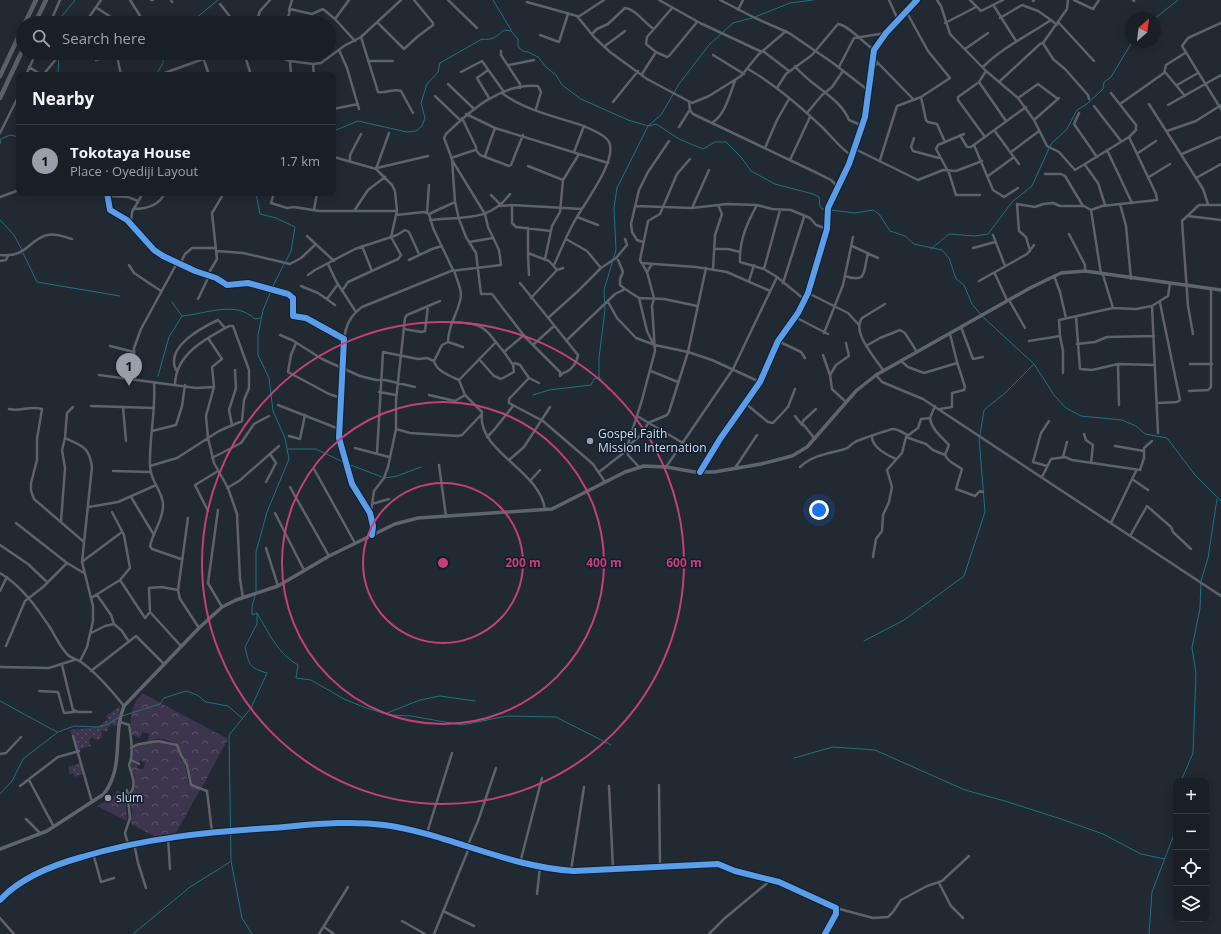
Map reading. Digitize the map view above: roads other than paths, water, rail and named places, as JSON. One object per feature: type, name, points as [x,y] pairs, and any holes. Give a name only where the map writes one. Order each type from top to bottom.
[{"type":"highway","points":[[28,16],[36,0]]},
{"type":"highway","points":[[38,16],[46,0]]},
{"type":"highway","points":[[0,76],[16,42]]},
{"type":"highway","points":[[0,98],[18,60]]},
{"type":"main road","points":[[0,849],[54,827],[104,794],[114,776],[119,752],[120,722],[124,706],[181,646],[222,607],[278,586],[329,556],[405,520],[545,510],[564,504],[605,482],[639,467],[649,465],[700,472],[735,469],[796,454],[815,439],[860,386],[901,360],[1054,275],[1068,272],[1085,272],[1221,290]]},
{"type":"street","points":[[53,16],[60,0]]},
{"type":"street","points":[[91,16],[101,0]]},
{"type":"street","points":[[130,0],[140,16]]},
{"type":"street","points":[[258,16],[260,11],[270,0]]},
{"type":"street","points":[[288,16],[292,0]]},
{"type":"street","points":[[336,17],[349,0]]},
{"type":"street","points":[[336,52],[361,37],[402,0]]},
{"type":"street","points":[[377,22],[404,49],[416,37],[433,25],[433,23],[414,0]]},
{"type":"street","points":[[448,0],[476,28]]},
{"type":"street","points":[[578,17],[604,0]]},
{"type":"street","points":[[720,0],[786,32],[839,67],[868,91]]},
{"type":"street","points":[[738,10],[743,0]]},
{"type":"street","points":[[889,0],[898,20]]},
{"type":"street","points":[[700,472],[720,439],[760,382],[778,341],[805,300],[827,229],[828,210],[839,188],[863,126],[867,110],[868,91],[874,50],[886,33],[917,0]]},
{"type":"street","points":[[937,0],[941,6],[950,34],[986,71],[1000,81],[1018,98],[1034,120],[1047,146],[1059,152],[1073,169],[1078,170],[1086,165],[1120,141],[1129,137],[1137,128],[1111,93]]},
{"type":"street","points":[[970,0],[981,11],[994,6],[1003,0]]},
{"type":"street","points":[[1000,81],[1040,44],[1043,43],[1058,24],[1067,9],[1068,0]]},
{"type":"street","points":[[1074,0],[1093,9],[1099,0]]},
{"type":"street","points":[[661,1],[697,22],[762,51],[790,71]]},
{"type":"street","points":[[527,2],[578,17],[592,34],[605,46],[642,74],[689,102],[696,102],[709,96],[744,74],[762,51],[786,32]]},
{"type":"street","points":[[220,4],[229,16]]},
{"type":"street","points":[[1000,18],[1022,5],[1038,11],[1058,24],[1094,61]]},
{"type":"street","points":[[994,6],[1000,18],[1016,41]]},
{"type":"street","points":[[945,22],[976,7]]},
{"type":"street","points":[[97,8],[109,16]]},
{"type":"street","points":[[592,34],[627,8],[654,30]]},
{"type":"street","points":[[672,8],[647,37],[646,44],[656,52],[667,57],[669,56],[697,22]]},
{"type":"street","points":[[289,10],[312,14],[323,9],[332,16]]},
{"type":"street","points":[[880,160],[896,108],[913,99],[922,97],[950,78],[928,51],[906,11]]},
{"type":"street","points":[[540,35],[559,42],[568,14]]},
{"type":"street","points":[[336,19],[355,41]]},
{"type":"street","points":[[983,67],[998,52],[1051,20]]},
{"type":"street","points":[[1167,131],[1196,121],[1220,107],[1185,53],[1182,44],[1185,40],[1196,33],[1221,23]]},
{"type":"street","points":[[777,88],[782,78],[815,51],[838,24],[874,50]]},
{"type":"street","points":[[605,46],[625,31]]},
{"type":"street","points":[[839,67],[851,41],[854,38],[886,33]]},
{"type":"street","points":[[965,49],[988,33]]},
{"type":"street","points":[[361,37],[378,92],[401,91],[413,113]]},
{"type":"street","points":[[1043,43],[1053,59],[1065,69],[1089,99]]},
{"type":"street","points":[[339,50],[348,72],[359,109]]},
{"type":"street","points":[[501,51],[501,55],[509,65],[520,84],[520,88]]},
{"type":"street","points":[[642,74],[656,52]]},
{"type":"street","points":[[1120,104],[1165,72],[1166,65],[1185,53]]},
{"type":"street","points":[[714,55],[744,74]]},
{"type":"street","points":[[872,58],[878,62],[913,99]]},
{"type":"street","points":[[27,72],[32,60]]},
{"type":"street","points":[[45,72],[55,60]]},
{"type":"street","points":[[118,60],[120,72]]},
{"type":"street","points":[[168,72],[203,60]]},
{"type":"street","points":[[206,60],[208,72]]},
{"type":"street","points":[[246,60],[250,72]]},
{"type":"street","points":[[287,60],[313,64],[327,60]]},
{"type":"street","points":[[509,65],[534,60]]},
{"type":"street","points":[[290,61],[291,72]]},
{"type":"street","points":[[368,61],[394,61]]},
{"type":"street","points":[[461,72],[480,61],[483,62],[503,92],[519,105],[584,126],[609,141],[610,154],[608,163],[577,217],[554,265]]},
{"type":"street","points":[[871,69],[878,62]]},
{"type":"street","points":[[313,64],[314,72]]},
{"type":"street","points":[[795,66],[805,77],[826,92],[846,114],[849,120],[863,126]]},
{"type":"street","points":[[29,67],[37,72]]},
{"type":"street","points":[[748,69],[777,88],[807,113],[842,149],[852,156]]},
{"type":"street","points":[[488,70],[477,78],[490,98]]},
{"type":"street","points":[[613,102],[638,71]]},
{"type":"street","points":[[807,113],[832,87],[843,71]]},
{"type":"street","points":[[985,137],[958,100],[960,95],[978,82],[986,71]]},
{"type":"street","points":[[1165,72],[1185,96]]},
{"type":"street","points":[[1177,86],[1198,72]]},
{"type":"street","points":[[1168,105],[1221,75]]},
{"type":"street","points":[[713,122],[717,120],[727,103],[735,80]]},
{"type":"street","points":[[978,82],[1006,121]]},
{"type":"street","points":[[448,84],[473,108]]},
{"type":"street","points":[[1018,98],[1038,84],[1059,99],[1034,120]]},
{"type":"street","points":[[520,283],[578,354],[578,358],[572,367],[562,373],[524,335],[492,294],[481,294],[476,253],[469,242],[459,219],[455,202],[452,159],[444,136],[473,108],[503,92],[539,86],[541,92],[536,110]]},
{"type":"street","points":[[435,96],[461,119],[476,147],[476,150],[480,155],[510,166],[523,135]]},
{"type":"street","points":[[922,97],[926,120],[936,124],[945,142]]},
{"type":"street","points":[[765,148],[776,120],[789,98]]},
{"type":"street","points":[[0,132],[16,101]]},
{"type":"street","points":[[689,102],[690,110],[693,114],[713,122],[723,129],[830,180],[839,188]]},
{"type":"street","points":[[336,108],[358,104]]},
{"type":"street","points":[[1149,104],[1203,189],[1208,204]]},
{"type":"street","points":[[1094,106],[1120,141]]},
{"type":"street","points":[[960,135],[967,147],[974,145],[1026,107]]},
{"type":"street","points":[[679,127],[690,110]]},
{"type":"street","points":[[1079,113],[1074,124],[1097,156]]},
{"type":"street","points":[[466,114],[495,128],[523,135],[608,163]]},
{"type":"street","points":[[790,160],[810,116]]},
{"type":"street","points":[[574,152],[584,126]]},
{"type":"street","points":[[485,156],[495,128]]},
{"type":"street","points":[[994,130],[1019,164]]},
{"type":"street","points":[[1011,152],[1039,132]]},
{"type":"street","points":[[376,168],[389,133]]},
{"type":"street","points":[[350,161],[350,155],[361,134]]},
{"type":"street","points":[[964,134],[936,147],[951,178],[956,195],[980,195]]},
{"type":"street","points":[[1045,174],[1060,174],[1065,176],[1084,206],[1091,210],[1104,206],[1157,200],[1156,194],[1138,153],[1129,137]]},
{"type":"street","points":[[1182,154],[1221,137]]},
{"type":"street","points":[[914,138],[911,147],[913,151],[940,158]]},
{"type":"street","points":[[644,242],[637,240],[632,232],[632,224],[641,185],[669,141]]},
{"type":"street","points":[[1138,153],[1156,141]]},
{"type":"street","points":[[974,145],[993,190],[1000,196],[1004,197],[1018,188]]},
{"type":"street","points":[[855,149],[918,180],[946,170],[956,171],[982,161]]},
{"type":"street","points":[[452,159],[476,150]]},
{"type":"street","points":[[1107,150],[1132,203]]},
{"type":"street","points":[[545,259],[551,231],[560,212],[563,180],[579,154]]},
{"type":"street","points":[[336,158],[376,168],[428,156]]},
{"type":"street","points":[[988,176],[1014,157]]},
{"type":"street","points":[[372,536],[373,526],[370,513],[352,484],[341,447],[339,429],[346,325],[356,312],[376,301],[454,270],[501,265],[499,250],[486,223],[485,214],[456,163],[452,159]]},
{"type":"street","points":[[599,472],[626,451],[651,371],[655,351],[652,306],[654,298],[647,272],[641,262],[648,221],[658,216],[663,208],[677,174],[690,159]]},
{"type":"street","points":[[1148,176],[1170,164]]},
{"type":"street","points":[[1196,178],[1221,164]]},
{"type":"street","points":[[1086,165],[1102,192],[1104,206]]},
{"type":"street","points":[[528,166],[563,180]]},
{"type":"street","points":[[342,291],[348,282],[400,258],[391,237],[397,211],[395,191],[385,177],[376,168]]},
{"type":"street","points":[[692,208],[709,170]]},
{"type":"street","points":[[354,211],[368,190],[385,177]]},
{"type":"street","points":[[429,185],[428,213],[430,220],[454,270],[461,294],[458,308],[451,322],[448,342],[442,346],[434,360],[434,364],[444,373],[459,380],[465,395],[482,412],[481,425],[487,437],[530,481],[543,500],[545,510]]},
{"type":"street","points":[[0,197],[16,191]]},
{"type":"street","points":[[430,220],[459,219],[485,214],[500,206],[510,194]]},
{"type":"street","points":[[491,195],[500,206]]},
{"type":"street","points":[[107,196],[110,209],[131,223],[154,250],[162,256],[227,285],[248,283],[288,294],[291,296],[294,303],[293,316],[306,318],[344,339]]},
{"type":"street","points":[[121,196],[138,201]]},
{"type":"street","points":[[131,223],[133,209],[141,196]]},
{"type":"street","points":[[133,209],[146,208],[154,205],[163,196]]},
{"type":"street","points":[[198,299],[217,259],[212,213],[222,196]]},
{"type":"street","points":[[273,196],[271,203],[273,205],[288,208],[294,207],[314,210],[397,211]]},
{"type":"street","points":[[314,210],[316,196]]},
{"type":"street","points":[[396,215],[428,213],[455,202]]},
{"type":"street","points":[[1030,251],[1026,238],[1019,231],[1017,204],[1028,208],[1053,203],[1060,206],[1084,206]]},
{"type":"street","points":[[1120,204],[1126,226],[1131,279]]},
{"type":"street","points":[[1193,334],[1187,286],[1182,221],[1196,207],[1208,204],[1221,204]]},
{"type":"street","points":[[500,206],[512,205],[582,209]]},
{"type":"street","points":[[512,205],[513,225],[551,231]]},
{"type":"street","points":[[636,206],[692,208],[718,205],[757,205],[780,210],[792,210],[804,217],[810,218],[816,225],[827,229]]},
{"type":"street","points":[[712,270],[715,235],[722,214],[718,205]]},
{"type":"street","points":[[757,205],[747,222],[740,252],[740,262],[764,269],[777,277],[805,300]]},
{"type":"street","points":[[764,269],[780,210]]},
{"type":"street","points":[[1091,210],[1102,274],[1113,308]]},
{"type":"street","points":[[1188,216],[1221,220]]},
{"type":"street","points":[[577,217],[598,225]]},
{"type":"street","points":[[783,283],[804,217]]},
{"type":"street","points":[[528,228],[530,275]]},
{"type":"street","points":[[308,275],[362,246],[407,231],[419,254]]},
{"type":"street","points":[[0,255],[8,256],[25,251],[48,235],[55,234],[72,238]]},
{"type":"street","points":[[1068,234],[1085,265],[1085,272]]},
{"type":"street","points":[[993,235],[1005,266]]},
{"type":"street","points":[[307,236],[334,261]]},
{"type":"street","points":[[824,333],[829,323],[833,306],[842,288],[853,237]]},
{"type":"street","points":[[469,242],[493,238]]},
{"type":"street","points":[[566,239],[587,252],[601,268]]},
{"type":"street","points":[[548,318],[576,294],[601,268],[616,258],[626,246],[625,239]]},
{"type":"street","points":[[973,248],[995,242]]},
{"type":"street","points":[[216,251],[243,253],[290,264],[301,258],[316,244]]},
{"type":"street","points":[[979,281],[995,274],[1005,266],[1019,260],[1030,251],[1034,245]]},
{"type":"street","points":[[362,246],[372,271]]},
{"type":"street","points":[[409,260],[419,254],[442,246]]},
{"type":"street","points":[[852,246],[878,258]]},
{"type":"street","points":[[135,379],[134,352],[141,329],[178,263],[192,248],[215,248]]},
{"type":"street","points":[[714,249],[728,249],[740,252]]},
{"type":"street","points":[[528,253],[545,259],[554,265],[557,270]]},
{"type":"street","points":[[845,276],[857,280],[860,279],[863,274],[868,254]]},
{"type":"street","points":[[0,261],[6,260],[8,256]]},
{"type":"street","points":[[618,260],[623,272],[620,279],[620,285],[639,298],[654,298],[697,306]]},
{"type":"street","points":[[641,262],[706,268],[731,273],[770,291]]},
{"type":"street","points":[[328,264],[342,291],[356,312]]},
{"type":"street","points":[[647,272],[652,264]]},
{"type":"street","points":[[129,265],[134,273],[161,291]]},
{"type":"street","points":[[748,281],[754,265]]},
{"type":"street","points":[[531,298],[557,270],[564,268]]},
{"type":"street","points":[[627,447],[642,434],[648,423],[667,415],[688,352],[706,268]]},
{"type":"street","points":[[995,274],[1008,300],[1025,328]]},
{"type":"street","points":[[1054,275],[1060,292],[1066,318]]},
{"type":"street","points":[[666,467],[733,370],[777,277]]},
{"type":"street","points":[[327,299],[338,284]]},
{"type":"street","points":[[1063,373],[1063,351],[1059,320],[1113,308],[1136,309],[1152,306],[1160,303],[1168,296],[1170,284]]},
{"type":"street","points":[[301,286],[327,299],[335,305]]},
{"type":"street","points":[[566,341],[615,294],[625,289]]},
{"type":"street","points":[[1189,392],[1210,389],[1212,364],[1211,289]]},
{"type":"street","points":[[808,293],[848,313],[859,325],[866,346],[884,370]]},
{"type":"street","points":[[639,298],[646,331],[655,345]]},
{"type":"street","points":[[370,513],[374,491],[384,478],[396,429],[396,395],[405,316],[440,301]]},
{"type":"street","points":[[608,302],[617,318],[636,338],[655,345],[688,352],[712,360],[760,382]]},
{"type":"street","points":[[1158,403],[1177,402],[1180,400],[1160,303]]},
{"type":"street","points":[[859,325],[862,318],[885,304]]},
{"type":"street","points":[[404,329],[421,332],[425,331],[428,306]]},
{"type":"street","points":[[1152,306],[1158,403],[1158,433]]},
{"type":"street","points":[[795,317],[828,334]]},
{"type":"street","points":[[1076,317],[1080,369],[1092,370],[1118,364],[1155,365]]},
{"type":"street","points":[[175,384],[176,370],[173,364],[174,359],[177,350],[185,340],[218,320],[225,328]]},
{"type":"street","points":[[451,322],[467,322],[481,325],[504,352],[513,365],[514,372],[501,379],[494,376],[479,359]]},
{"type":"street","points":[[150,466],[177,458],[208,438],[242,421],[243,418],[244,400],[249,388],[249,370],[232,325],[197,344],[176,370]]},
{"type":"street","points":[[534,344],[554,326]]},
{"type":"street","points":[[961,327],[973,358],[983,357]]},
{"type":"street","points":[[866,346],[880,338],[900,330],[905,333],[917,352]]},
{"type":"street","points":[[940,409],[952,407],[952,393],[965,388],[950,334]]},
{"type":"street","points":[[280,335],[296,342],[310,352],[360,376],[415,387]]},
{"type":"street","points":[[504,352],[524,335]]},
{"type":"street","points":[[1029,342],[1060,336]]},
{"type":"street","points":[[1077,344],[1095,342],[1107,337],[1154,336]]},
{"type":"street","points":[[208,338],[222,359],[212,367],[214,387],[206,416],[208,438],[212,458],[227,488],[237,514],[240,579],[243,598]]},
{"type":"street","points":[[778,341],[801,352],[805,358]]},
{"type":"street","points":[[296,342],[291,355],[288,372],[329,394],[341,398]]},
{"type":"street","points":[[448,342],[463,347]]},
{"type":"street","points":[[459,380],[496,342]]},
{"type":"street","points":[[830,375],[836,366],[849,356],[846,343]]},
{"type":"street","points":[[110,346],[134,352]]},
{"type":"street","points":[[377,453],[379,392],[383,352],[401,354],[418,359],[427,358],[434,360]]},
{"type":"street","points":[[823,355],[830,375],[832,389],[846,402]]},
{"type":"street","points":[[901,360],[908,367],[924,373],[957,363]]},
{"type":"street","points":[[513,365],[515,362],[520,365],[529,378],[539,383]]},
{"type":"street","points":[[1118,364],[1119,405]]},
{"type":"street","points":[[1190,364],[1212,364]]},
{"type":"street","points":[[232,425],[229,410],[236,388],[235,370]]},
{"type":"street","points":[[651,371],[678,382]]},
{"type":"street","points":[[99,375],[135,379],[154,383],[185,385],[202,388],[214,387]]},
{"type":"street","points":[[876,375],[882,382],[918,395],[940,409],[1221,596]]},
{"type":"street","points":[[529,378],[508,400],[513,406],[541,420],[588,459],[605,482]]},
{"type":"street","points":[[154,383],[150,472],[154,486],[163,498],[163,506],[150,546],[152,549],[181,559]]},
{"type":"street","points":[[152,431],[176,426],[182,406],[185,385]]},
{"type":"street","points":[[746,404],[768,422],[773,423],[788,407],[795,389]]},
{"type":"street","points":[[379,392],[396,395]]},
{"type":"street","points":[[429,395],[455,401],[465,395]]},
{"type":"street","points":[[278,405],[339,429]]},
{"type":"street","points":[[90,406],[154,408]]},
{"type":"street","points":[[487,437],[513,406]]},
{"type":"street","points":[[935,406],[930,422],[939,435],[949,445],[945,455]]},
{"type":"street","points":[[9,409],[20,411],[32,407],[42,409],[37,439],[37,460],[30,483],[31,491],[34,499],[84,542]]},
{"type":"street","points":[[61,522],[65,468],[62,450],[65,438],[67,413],[74,407]]},
{"type":"street","points":[[124,407],[126,441]]},
{"type":"street","points":[[509,460],[524,447],[550,407]]},
{"type":"street","points":[[803,425],[804,420],[816,409]]},
{"type":"street","points":[[289,436],[300,439],[305,415]]},
{"type":"street","points":[[396,429],[410,433],[458,436],[462,435],[481,415]]},
{"type":"street","points":[[212,458],[241,443],[254,424],[269,416]]},
{"type":"street","points":[[637,416],[683,443]]},
{"type":"street","points":[[795,416],[815,439]]},
{"type":"street","points":[[873,556],[876,538],[882,531],[883,515],[888,506],[892,487],[888,470],[896,459],[902,454],[907,436],[918,428],[921,419],[930,418]]},
{"type":"street","points":[[1047,466],[1033,462],[1041,433],[1049,421]]},
{"type":"street","points":[[800,467],[820,455],[833,454],[838,450],[846,449],[855,442],[891,429],[926,444],[933,450],[945,455],[951,464],[962,469],[956,489],[975,496],[980,491],[982,492]]},
{"type":"street","points":[[1084,434],[1086,440],[1093,445],[1091,463]]},
{"type":"street","points":[[735,469],[757,435]]},
{"type":"street","points":[[872,437],[872,441],[877,447],[889,457],[896,459]]},
{"type":"street","points":[[65,438],[87,450],[90,455],[92,467],[82,562],[91,598],[93,614],[91,633],[80,662]]},
{"type":"street","points":[[1042,477],[1051,459],[1063,457],[1136,470],[1142,467],[1144,451],[1146,446],[1152,441]]},
{"type":"street","points":[[1063,457],[1067,442]]},
{"type":"street","points":[[227,488],[239,481],[279,446]]},
{"type":"street","points":[[1115,446],[1144,451]]},
{"type":"street","points":[[355,448],[389,457]]},
{"type":"street","points":[[626,451],[631,460],[639,467]]},
{"type":"street","points":[[266,482],[276,463],[270,454]]},
{"type":"street","points":[[438,464],[446,517]]},
{"type":"street","points":[[314,469],[355,544]]},
{"type":"street","points":[[530,481],[540,470]]},
{"type":"street","points":[[1110,523],[1136,470]]},
{"type":"street","points":[[113,471],[150,472]]},
{"type":"street","points":[[208,511],[195,485],[218,471]]},
{"type":"street","points":[[1132,479],[1148,490]]},
{"type":"street","points":[[89,506],[118,502],[154,486]]},
{"type":"street","points":[[290,487],[329,556]]},
{"type":"street","points":[[131,497],[154,535]]},
{"type":"street","points":[[372,504],[389,499]]},
{"type":"street","points":[[1130,536],[1147,506],[1191,549]]},
{"type":"street","points":[[218,510],[208,583],[222,607]]},
{"type":"street","points":[[91,598],[120,580],[130,568],[128,548],[112,512]]},
{"type":"street","points":[[275,513],[304,570]]},
{"type":"street","points":[[188,518],[181,559],[178,590],[180,599],[199,628]]},
{"type":"street","points":[[16,523],[67,563],[85,573]]},
{"type":"street","points":[[82,562],[122,532]]},
{"type":"street","points":[[0,545],[28,564],[47,582]]},
{"type":"street","points":[[266,548],[278,586]]},
{"type":"street","points":[[6,646],[22,605],[67,563]]},
{"type":"street","points":[[0,573],[20,588],[64,650],[74,660],[80,662],[91,671],[114,693],[124,706]]},
{"type":"street","points":[[0,591],[7,577]]},
{"type":"street","points":[[120,580],[145,618],[150,612]]},
{"type":"street","points":[[178,590],[161,587],[149,588],[150,612],[181,646]]},
{"type":"street","points":[[97,594],[111,615],[114,624],[122,631],[129,642]]},
{"type":"street","points":[[91,633],[105,626],[114,624]]},
{"type":"street","points":[[91,671],[137,637],[164,664]]},
{"type":"street","points":[[0,667],[39,668],[62,664],[74,660]]},
{"type":"street","points":[[62,664],[75,712]]},
{"type":"street","points":[[39,691],[58,692],[64,713],[91,712]]},
{"type":"street","points":[[120,722],[129,725],[132,735],[131,760],[129,765],[135,781],[131,794],[128,796]]},
{"type":"street","points":[[74,736],[92,803]]},
{"type":"street","points":[[0,754],[6,753],[21,737]]},
{"type":"street","points":[[131,748],[137,743],[152,740],[163,740],[177,744],[181,755],[187,764],[191,785],[207,791],[212,832]]},
{"type":"street","points":[[20,786],[58,757],[79,751]]},
{"type":"street","points":[[427,833],[452,753]]},
{"type":"street","points":[[131,760],[139,764]]},
{"type":"street","points":[[434,934],[478,821],[496,768]]},
{"type":"street","points":[[520,863],[542,778]]},
{"type":"street","points":[[29,780],[54,827]]},
{"type":"street","points":[[659,785],[660,867]]},
{"type":"street","points":[[609,786],[613,869]]},
{"type":"street","points":[[571,870],[584,787]]},
{"type":"street","points":[[127,790],[130,818],[125,832],[128,844]]},
{"type":"street","points":[[26,819],[40,833]]},
{"type":"street","points":[[0,900],[10,890],[36,874],[93,853],[128,844],[168,837],[212,832],[326,824],[361,823],[427,833],[520,863],[540,867],[571,870],[660,867],[714,863],[735,871],[772,879],[836,908],[867,917],[884,918],[891,915],[901,900],[927,886],[939,883],[952,873],[969,856]]},
{"type":"street","points":[[168,837],[170,870]]},
{"type":"street","points":[[134,843],[138,863],[146,888]]},
{"type":"street","points":[[93,853],[101,882],[114,878]]},
{"type":"street","points":[[537,894],[540,867]]},
{"type":"street","points":[[710,934],[725,918],[772,879]]},
{"type":"street","points":[[939,883],[951,906],[963,918]]},
{"type":"street","points":[[319,934],[348,887]]},
{"type":"street","points":[[825,934],[835,916],[836,908]]},
{"type":"street","points":[[443,911],[474,926]]},
{"type":"street","points":[[0,918],[14,934]]},
{"type":"street","points":[[402,921],[425,934]]},
{"type":"street","points":[[324,927],[334,934]]},
{"type":"waterway","points":[[62,16],[75,0]]},
{"type":"waterway","points":[[199,16],[218,0]]},
{"type":"waterway","points":[[493,0],[511,30]]},
{"type":"waterway","points":[[755,17],[790,3],[813,0]]},
{"type":"waterway","points":[[1161,13],[1178,0]]},
{"type":"waterway","points":[[723,32],[733,23],[752,18]]},
{"type":"waterway","points":[[336,130],[358,121],[407,132],[416,131],[422,126],[425,118],[421,103],[427,84],[438,72],[440,63],[482,39],[492,39],[504,30],[511,31],[518,39],[518,47],[523,51],[538,57],[546,67],[556,75],[562,85],[581,99],[628,120],[648,126],[656,124],[679,139],[703,149],[715,142],[726,142],[741,157],[751,171],[775,184],[819,197],[820,206],[822,209],[855,213],[873,210],[879,214],[890,231],[905,236],[914,244],[942,250],[949,258],[956,279],[964,285],[972,304],[981,315]]},
{"type":"waterway","points":[[609,390],[599,377],[599,358],[605,310],[604,290],[616,250],[614,208],[617,188],[648,126],[661,115],[679,84],[709,45],[721,34]]},
{"type":"waterway","points":[[931,249],[949,234],[975,236],[988,234],[1012,202],[1032,186],[1051,144],[1067,129],[1077,110],[1087,104],[1103,89],[1104,82],[1111,77],[1128,48]]},
{"type":"waterway","points":[[58,72],[59,60]]},
{"type":"waterway","points":[[158,72],[163,63],[163,60]]},
{"type":"waterway","points":[[0,144],[1,139],[10,135],[16,136]]},
{"type":"waterway","points":[[257,196],[260,214],[276,218],[295,227],[291,251],[286,261]]},
{"type":"waterway","points":[[0,220],[14,235],[22,250]]},
{"type":"waterway","points":[[23,253],[37,282],[120,296]]},
{"type":"waterway","points":[[272,288],[284,264]]},
{"type":"waterway","points":[[256,592],[256,552],[267,512],[289,459],[285,438],[273,411],[269,378],[258,355],[258,335],[263,310],[271,291]]},
{"type":"waterway","points":[[172,302],[182,316],[229,309],[247,313],[255,319],[260,318]]},
{"type":"waterway","points":[[158,376],[169,337],[182,316]]},
{"type":"waterway","points":[[983,317],[1034,364],[1054,395],[1066,408],[1081,416],[1122,420],[1136,426],[1145,434],[1167,438],[1195,475],[1221,501]]},
{"type":"waterway","points":[[980,435],[984,410],[1005,393],[1033,365]]},
{"type":"waterway","points":[[533,395],[549,390],[591,385],[594,379],[599,377]]},
{"type":"waterway","points":[[864,641],[904,620],[964,576],[985,512],[979,438]]},
{"type":"waterway","points":[[288,449],[316,449],[345,463]]},
{"type":"waterway","points":[[348,464],[382,477]]},
{"type":"waterway","points":[[385,478],[397,476],[421,467]]},
{"type":"waterway","points":[[1182,778],[1193,753],[1196,673],[1192,648],[1200,608],[1201,581],[1208,558],[1217,499]]},
{"type":"waterway","points":[[252,934],[242,918],[231,861],[229,735],[251,708],[267,673],[253,667],[249,661],[245,647],[257,624],[257,613],[252,615],[255,595]]},
{"type":"waterway","points":[[257,613],[280,649],[291,661],[298,665],[296,678],[311,680],[344,699],[366,708],[390,715],[411,716],[462,725],[507,716],[556,717],[611,745]]},
{"type":"waterway","points":[[122,716],[160,704],[164,698],[186,691],[197,695],[206,702],[228,706],[243,719]]},
{"type":"waterway","points":[[387,713],[420,700],[440,696],[475,701]]},
{"type":"waterway","points":[[0,701],[57,732]]},
{"type":"waterway","points":[[0,794],[12,781],[23,759],[58,732],[74,726],[98,727],[108,724],[119,717]]},
{"type":"waterway","points":[[794,758],[833,747],[875,750],[965,790],[1061,819],[1103,834],[1141,854],[1165,859]]},
{"type":"waterway","points":[[1149,934],[1152,892],[1173,837]]},
{"type":"waterway","points":[[133,934],[190,887],[230,862]]},
{"type":"place","name":"Tokotaya House","points":[[129,386]]},
{"type":"place","name":"Gospel Faith Mission Internation","points":[[590,441]]},
{"type":"place","name":"slum","points":[[108,798]]}]
